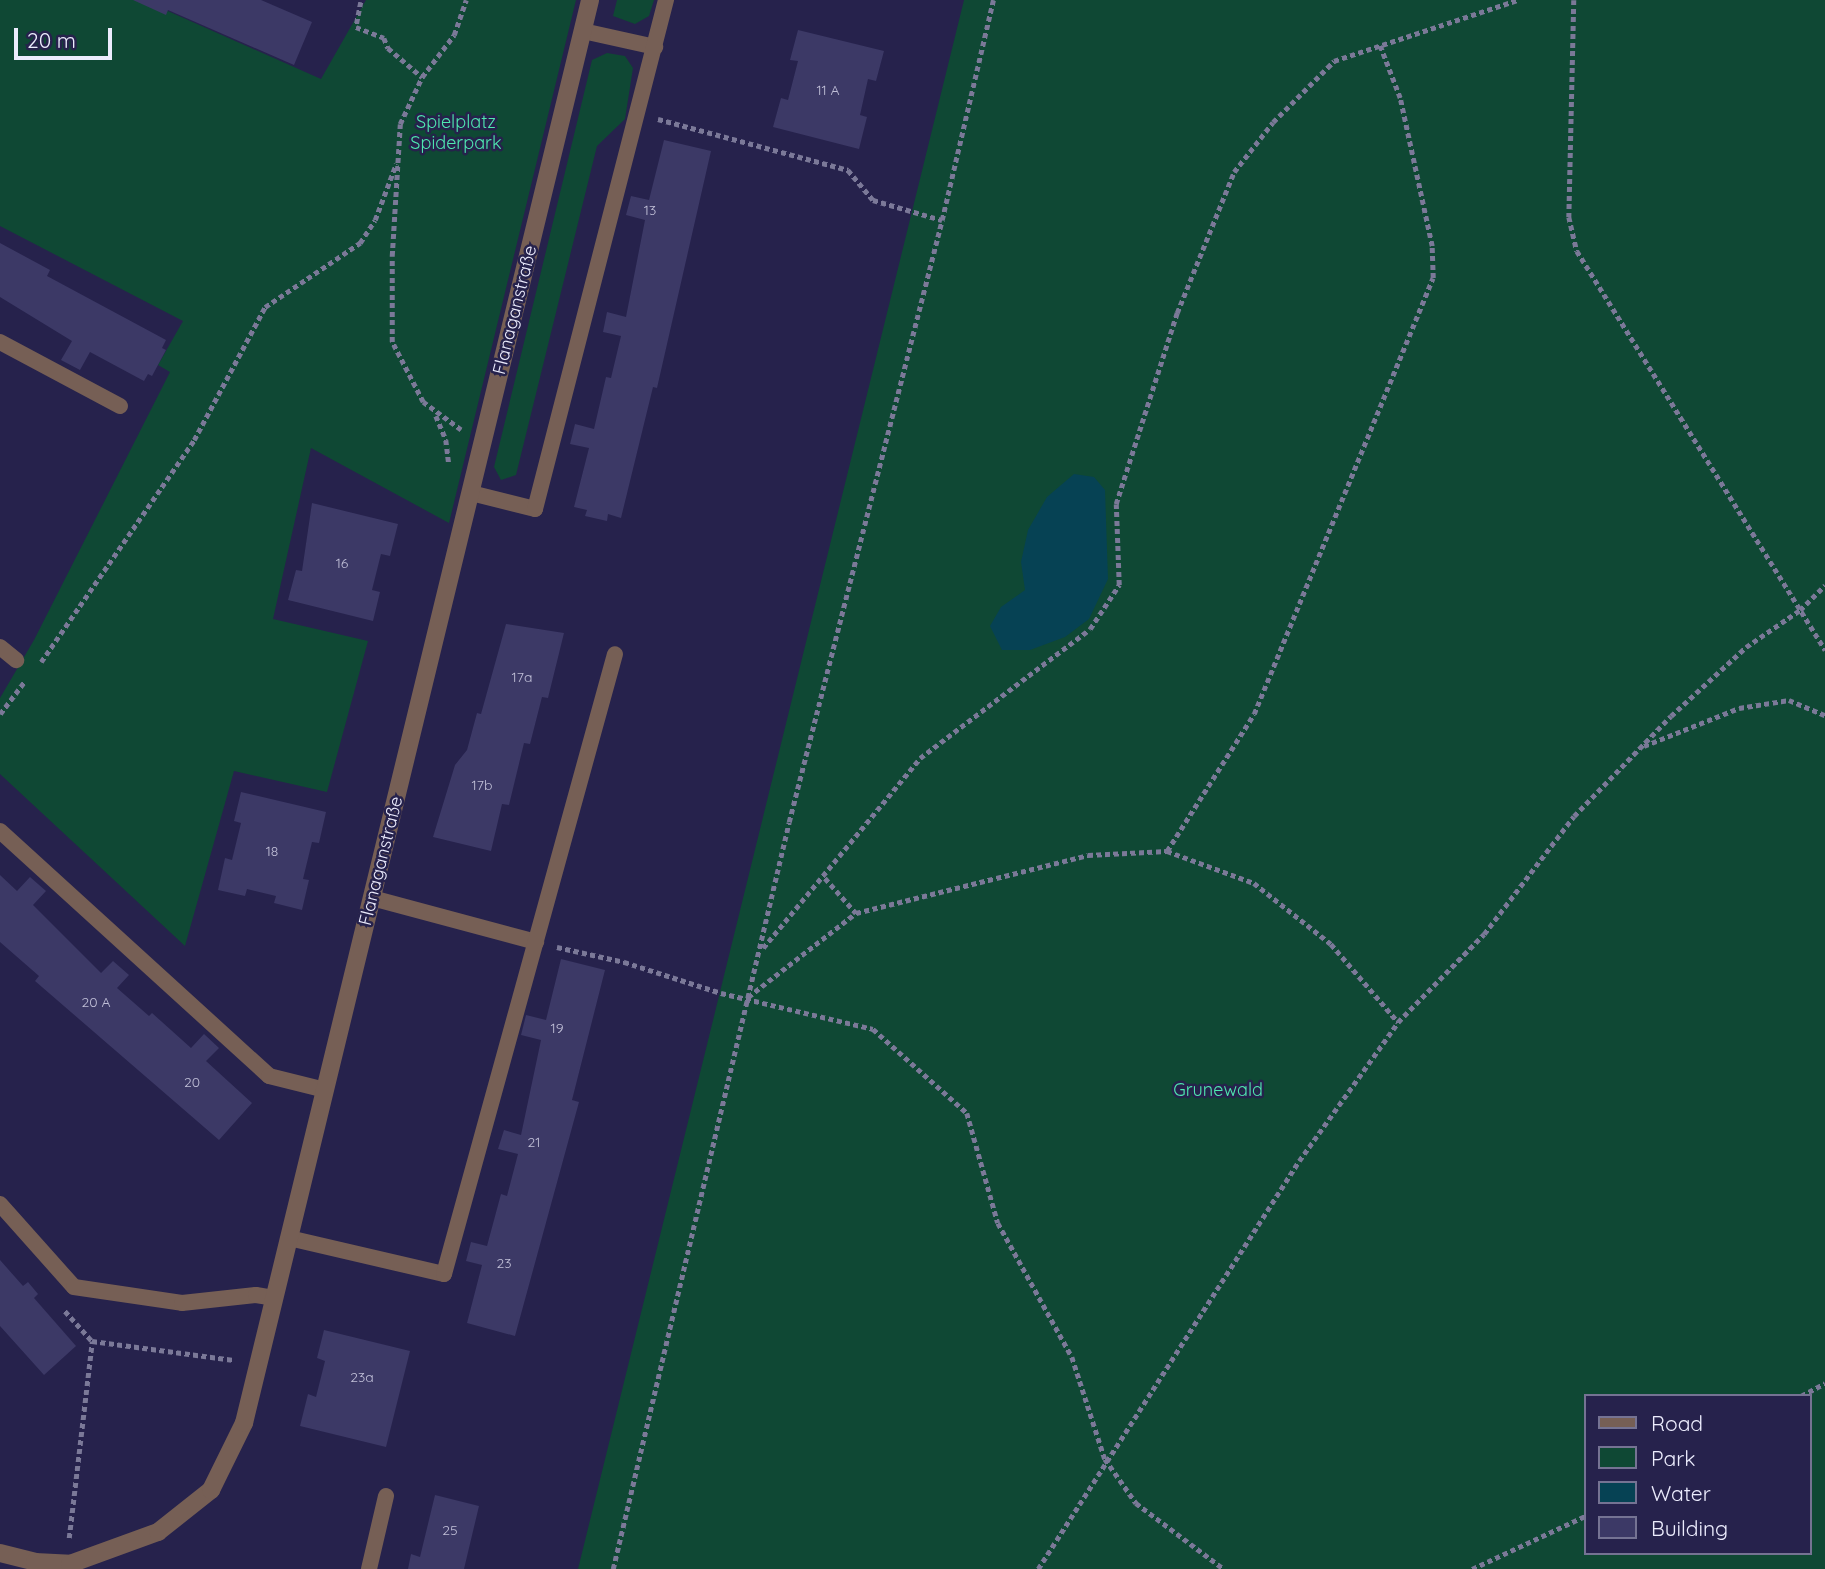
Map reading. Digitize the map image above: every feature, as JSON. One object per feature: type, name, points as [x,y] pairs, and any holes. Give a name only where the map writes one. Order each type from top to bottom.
[{"type":"street","name":"Flanaganstraße","points":[[0,1553],[35,1562],[71,1566],[158,1532],[211,1490],[244,1423],[590,0]]},
{"type":"lane","points":[[471,493],[535,509],[639,114],[666,0]]},
{"type":"lane","points":[[583,32],[655,47]]},
{"type":"lane","points":[[0,342],[120,407]]},
{"type":"lane","points":[[0,647],[16,660]]},
{"type":"lane","points":[[289,1238],[444,1274],[615,654]]},
{"type":"lane","points":[[0,831],[269,1076],[325,1090]]},
{"type":"lane","points":[[372,898],[536,942]]},
{"type":"lane","points":[[0,1204],[74,1287],[182,1303],[256,1295],[274,1298]]},
{"type":"lane","points":[[369,1569],[386,1496]]},
{"type":"path","points":[[447,475],[446,440],[436,415],[405,373],[392,342],[396,164],[400,124],[422,77],[454,36],[466,0]]},
{"type":"path","points":[[613,1569],[748,997],[762,949],[789,822],[942,220],[993,0]]},
{"type":"path","points":[[762,949],[825,878],[920,758],[1090,629],[1119,585],[1116,504],[1177,313],[1234,172],[1273,122],[1334,61],[1517,0]]},
{"type":"path","points":[[1574,0],[1569,217],[1577,251],[1825,650]]},
{"type":"path","points":[[361,2],[356,27],[384,38],[388,48],[422,77]]},
{"type":"path","points":[[1167,851],[1254,715],[1433,278],[1433,246],[1400,98],[1380,46]]},
{"type":"path","points":[[639,114],[848,170],[873,200],[942,220]]},
{"type":"path","points":[[0,713],[55,643],[194,440],[265,307],[360,243],[375,220],[396,164]]},
{"type":"path","points":[[436,415],[454,428],[485,436]]},
{"type":"path","points":[[1038,1569],[1105,1459],[1299,1161],[1398,1022],[1484,933],[1574,816],[1641,747],[1746,647],[1800,610],[1825,585]]},
{"type":"path","points":[[1641,747],[1739,708],[1789,700],[1825,715]]},
{"type":"path","points":[[748,997],[856,913],[1088,855],[1167,851],[1254,883],[1331,944],[1398,1022]]},
{"type":"path","points":[[825,878],[856,913]]},
{"type":"path","points":[[536,942],[873,1029],[967,1113],[998,1223],[1072,1357],[1105,1459],[1136,1503],[1224,1569]]},
{"type":"path","points":[[55,1299],[92,1341],[240,1361]]},
{"type":"path","points":[[71,1566],[68,1525],[92,1341]]},
{"type":"path","points":[[1805,1394],[1825,1383]]},
{"type":"path","points":[[1472,1569],[1584,1516]]},
{"type":"green space","name":"Spielplatz Spiderpark","points":[[0,0],[143,0],[321,79],[366,0],[576,0],[449,523],[311,448],[273,619],[368,641],[327,792],[234,771],[185,946],[0,774],[0,698],[34,640],[170,372],[158,365],[183,321],[0,226]]},
{"type":"green space","points":[[617,0],[654,0],[649,16],[635,24],[613,16]]},
{"type":"green space","name":"Grunewald","points":[[964,0],[1825,0],[1825,1569],[578,1569]]},
{"type":"green space","points":[[607,53],[625,56],[633,68],[625,119],[597,146],[516,475],[501,480],[494,467],[592,60]]},
{"type":"water","points":[[1074,474],[1094,477],[1105,490],[1108,579],[1089,619],[1065,637],[1030,650],[1002,650],[990,626],[1001,607],[1025,590],[1021,562],[1028,530],[1047,497]]},
{"type":"building","points":[[133,0],[261,0],[312,22],[294,65],[168,10],[166,15]]},
{"type":"building","points":[[798,30],[884,51],[876,81],[868,79],[860,115],[867,117],[859,149],[773,127],[781,98],[788,100],[798,61],[790,60]]},
{"type":"building","points":[[664,140],[711,151],[657,388],[653,387],[621,518],[608,514],[607,521],[585,516],[587,510],[574,507],[589,448],[570,444],[575,424],[594,429],[606,377],[611,378],[621,336],[603,332],[607,312],[626,317],[645,220],[626,215],[631,196],[649,200]]},
{"type":"building","points":[[0,243],[50,270],[47,276],[166,340],[162,348],[166,350],[152,376],[148,374],[144,381],[90,352],[80,370],[61,360],[72,341],[0,297]]},
{"type":"building","points":[[312,503],[398,524],[390,556],[381,554],[372,590],[380,592],[373,621],[288,600],[296,570],[302,571]]},
{"type":"building","points":[[506,624],[564,633],[548,698],[542,697],[530,744],[524,743],[509,805],[502,804],[491,851],[433,837],[455,765],[467,750],[477,713],[481,714]]},
{"type":"building","points":[[241,792],[326,812],[319,843],[312,842],[303,879],[309,880],[302,910],[274,903],[276,896],[247,889],[245,896],[218,890],[225,858],[232,860],[241,823],[234,821]]},
{"type":"building","points":[[0,875],[17,891],[30,877],[46,891],[33,905],[101,973],[113,961],[129,975],[117,988],[149,1016],[152,1013],[191,1048],[204,1034],[219,1048],[206,1061],[252,1103],[219,1140],[35,981],[39,976],[0,942]]},
{"type":"building","points":[[561,959],[605,970],[572,1100],[579,1102],[515,1336],[467,1323],[482,1265],[466,1261],[471,1242],[487,1246],[501,1194],[507,1196],[518,1154],[498,1149],[504,1130],[521,1135],[541,1040],[521,1035],[526,1015],[546,1020]]},
{"type":"building","points":[[0,1260],[23,1286],[28,1282],[38,1294],[34,1298],[76,1346],[44,1375],[0,1326]]},
{"type":"building","points":[[324,1330],[410,1351],[386,1447],[300,1426],[308,1394],[316,1397],[325,1361],[317,1358]]},
{"type":"building","points":[[435,1495],[479,1506],[464,1569],[408,1569],[411,1554],[420,1557]]}]
